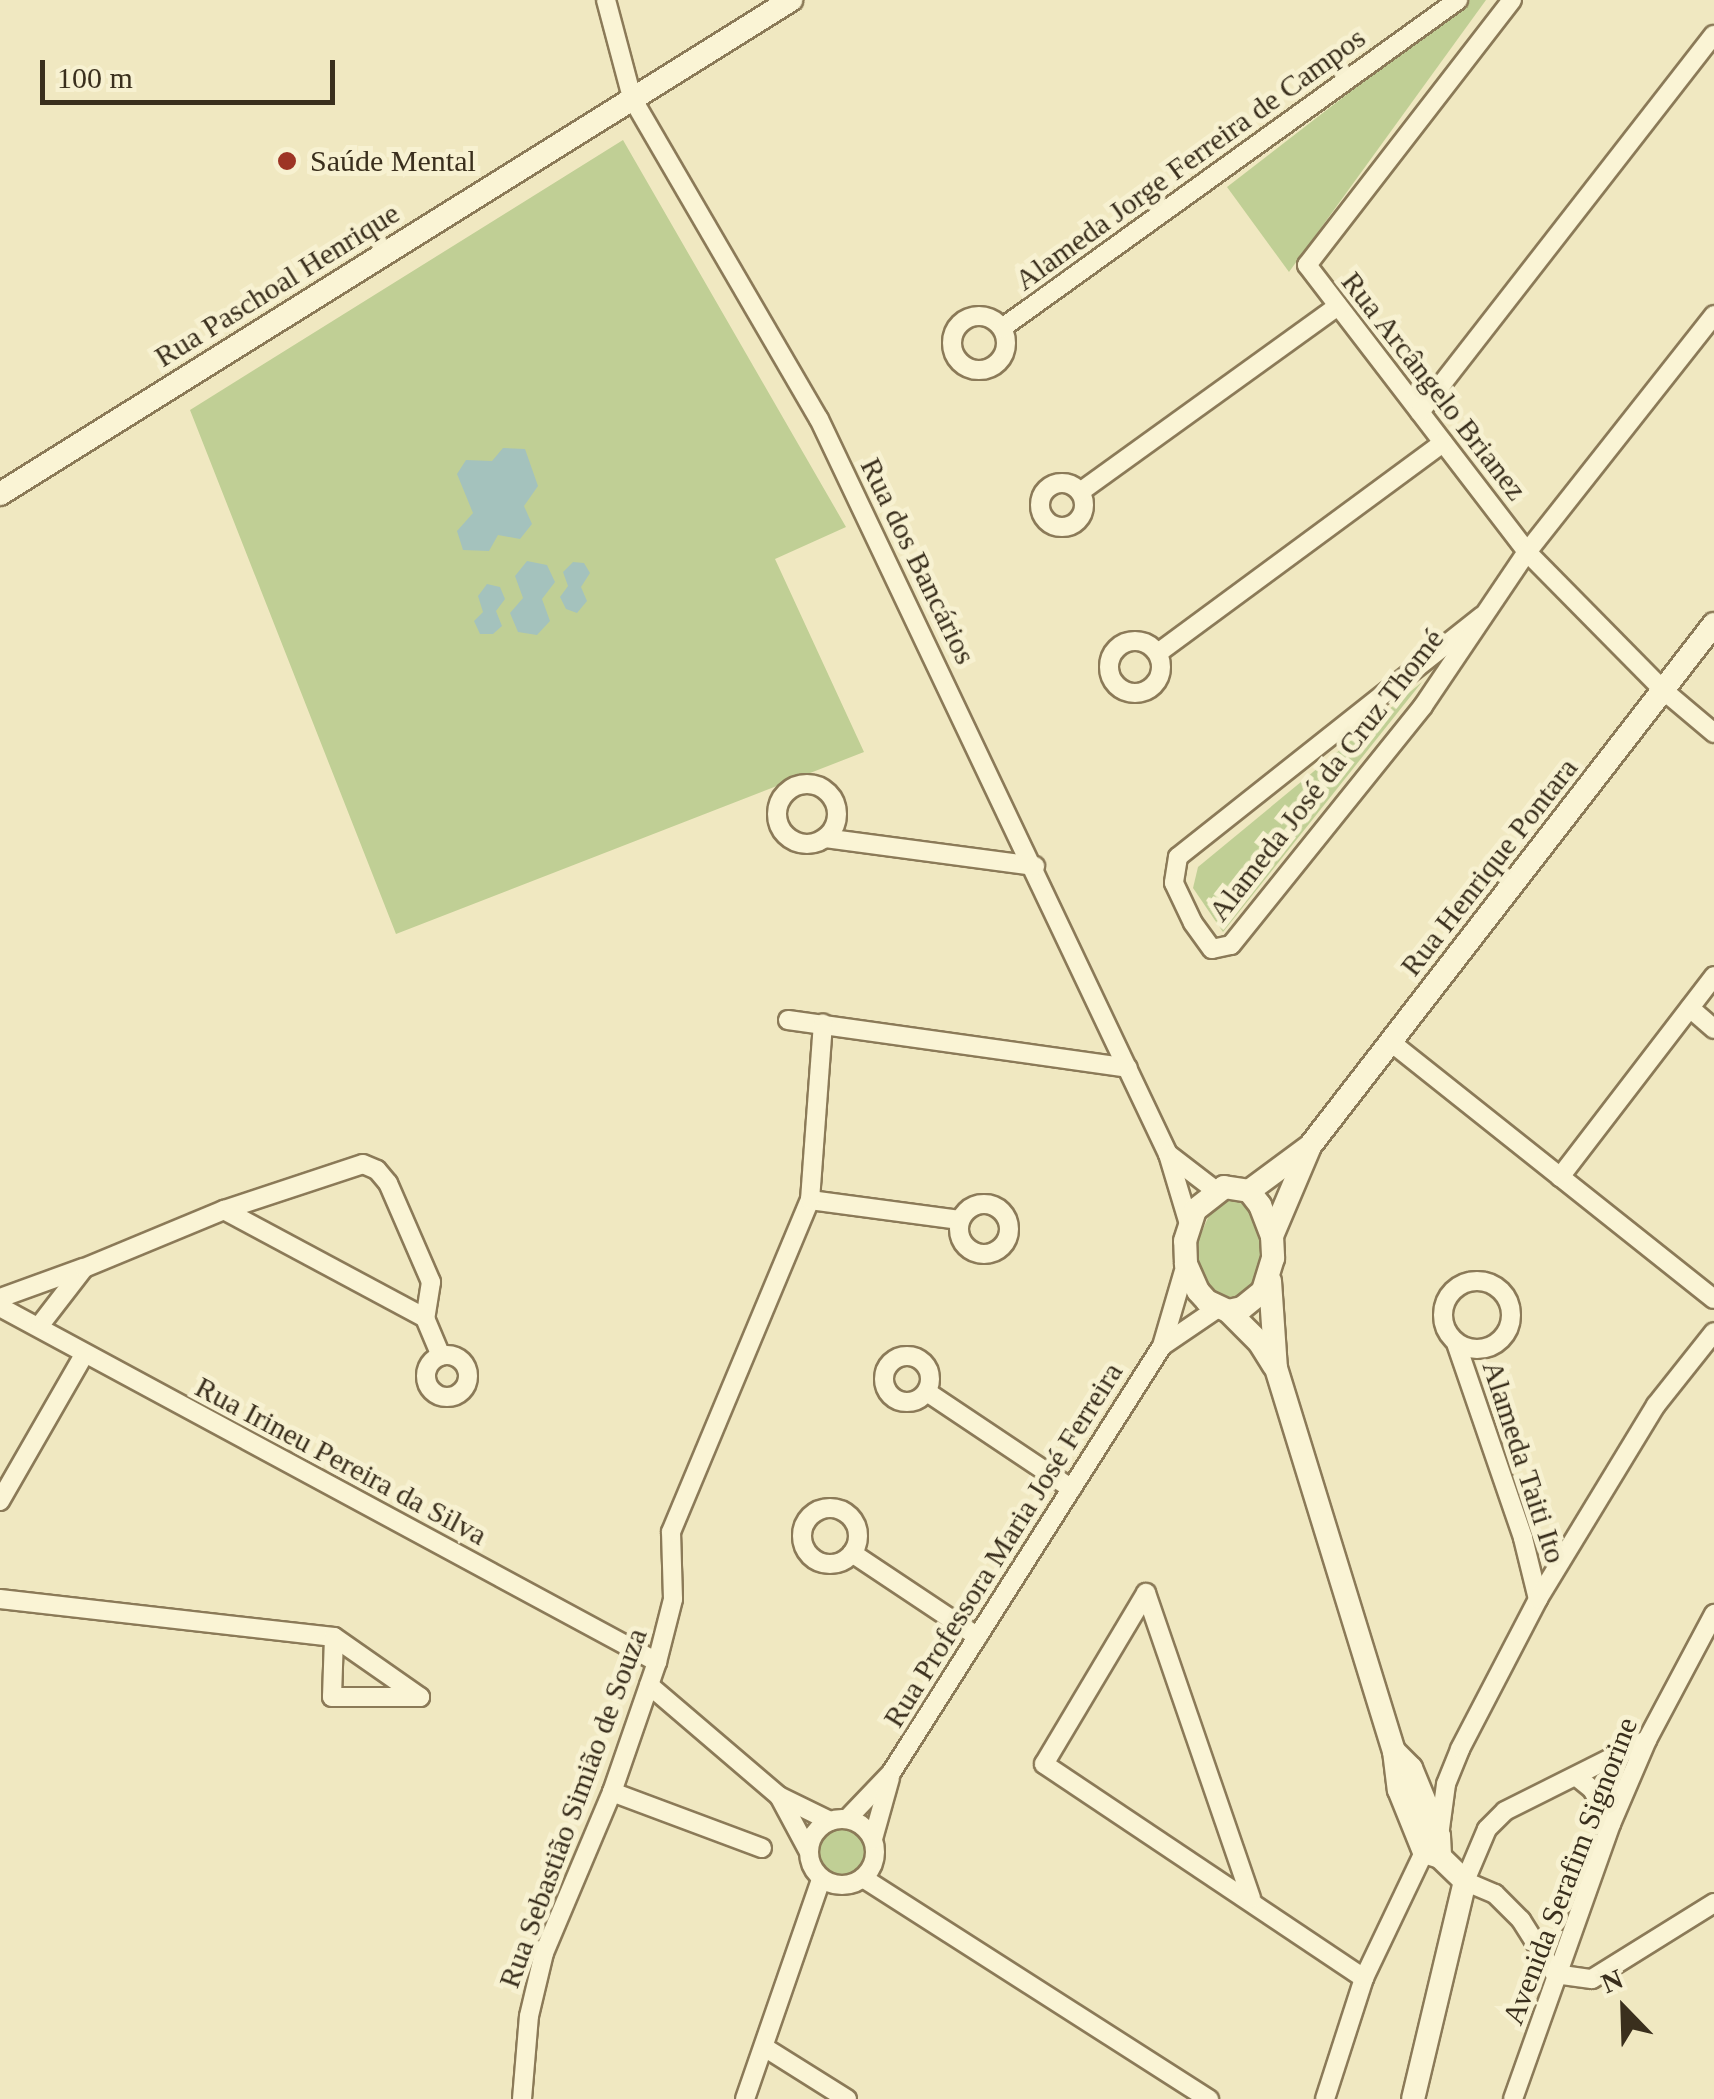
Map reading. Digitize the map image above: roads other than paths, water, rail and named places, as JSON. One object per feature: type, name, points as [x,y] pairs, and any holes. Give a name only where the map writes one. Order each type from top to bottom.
[{"type":"street","name":"Rua dos Bancários","points":[[606,0],[632,98],[819,418],[1035,866],[1168,1154],[1189,1224]]},
{"type":"street","name":"Rua Paschoal Henrique","points":[[0,494],[790,0]]},
{"type":"street","name":"Alameda Jorge Ferreira de Campos","points":[[1002,328],[1458,0]]},
{"type":"street","name":"Rua Arcângelo Brianez","points":[[1512,0],[1307,265],[1527,552],[1663,690],[1714,733]]},
{"type":"street","points":[[1420,412],[1714,36]]},
{"type":"street","points":[[1080,492],[1338,306]]},
{"type":"street","name":"Alameda José da Cruz Thomé","points":[[1482,616],[1178,858],[1174,882],[1192,923],[1212,949],[1231,945],[1423,706],[1527,552],[1714,315]]},
{"type":"street","points":[[1158,653],[1443,442]]},
{"type":"street","name":"Rua Henrique Pontara","points":[[1250,1191],[1310,1146],[1714,624]]},
{"type":"street","points":[[825,838],[1035,866]]},
{"type":"street","points":[[1560,1177],[1714,976]]},
{"type":"street","points":[[1690,1008],[1714,1029]]},
{"type":"street","points":[[788,1020],[1128,1068]]},
{"type":"street","name":"Rua Sebastião Simião de Souza","points":[[522,2099],[529,2016],[544,1953],[612,1792],[657,1662],[674,1599],[671,1532],[810,1200],[823,1024]]},
{"type":"street","points":[[1392,1043],[1714,1299]]},
{"type":"street","name":"Rua Henrique Pontara","points":[[1272,1236],[1310,1146]]},
{"type":"street","name":"Rua dos Bancários","points":[[1168,1154],[1216,1190]]},
{"type":"street","points":[[0,1298],[224,1210],[362,1164],[377,1170],[388,1183],[431,1282],[425,1318],[442,1356]]},
{"type":"street","points":[[1276,1368],[1259,1342],[1198,1291],[1186,1264],[1189,1224],[1195,1210],[1216,1190],[1233,1186],[1250,1191],[1272,1236],[1270,1280],[1276,1368],[1394,1751],[1394,1775],[1434,1849],[1464,1880],[1495,1894],[1521,1920],[1556,1974],[1592,1979],[1714,1902]]},
{"type":"street","points":[[810,1200],[960,1220]]},
{"type":"street","points":[[224,1210],[425,1318]]},
{"type":"street","name":"Rua Professora Maria José Ferreira","points":[[838,1820],[891,1773],[1162,1346],[1186,1264]]},
{"type":"street","points":[[40,1325],[84,1268]]},
{"type":"street","points":[[1223,1310],[1254,1299],[1270,1280]]},
{"type":"street","name":"Rua Irineu Pereira da Silva","points":[[0,1307],[40,1325],[84,1355],[657,1662]]},
{"type":"street","name":"Rua Professora Maria José Ferreira","points":[[1162,1346],[1223,1310]]},
{"type":"street","points":[[1325,2099],[1364,1978],[1434,1849],[1446,1784],[1460,1749],[1538,1599],[1636,1435],[1714,1332]]},
{"type":"street","name":"Alameda Taiti Ito","points":[[1456,1343],[1523,1538],[1538,1599]]},
{"type":"street","points":[[0,1501],[84,1355]]},
{"type":"street","points":[[927,1392],[1072,1489]]},
{"type":"street","points":[[852,1554],[978,1638]]},
{"type":"street","points":[[1250,1898],[1146,1592],[1044,1764],[1250,1898],[1364,1978]]},
{"type":"street","points":[[0,1599],[334,1637],[420,1697],[332,1697],[334,1637]]},
{"type":"street","name":"Avenida Serafim Signorine","points":[[1512,2099],[1611,1824],[1646,1740],[1714,1614]]},
{"type":"street","points":[[649,1685],[779,1796],[866,1829],[873,1839],[874,1860],[863,1878],[842,1886],[822,1879],[814,1871],[808,1850],[779,1796]]},
{"type":"street","points":[[1413,2099],[1464,1880],[1486,1829],[1505,1811],[1646,1740]]},
{"type":"street","name":"Rua Professora Maria José Ferreira","points":[[873,1839],[891,1773]]},
{"type":"street","points":[[1577,1777],[1592,1788],[1611,1824]]},
{"type":"street","points":[[612,1792],[762,1848]]},
{"type":"street","points":[[808,1850],[815,1832],[838,1820]]},
{"type":"street","points":[[863,1878],[1209,2099]]},
{"type":"street","points":[[745,2099],[822,1879]]},
{"type":"street","points":[[764,2048],[847,2099]]},
{"type":"water","points":[[503,448],[525,449],[538,486],[524,506],[532,524],[520,539],[498,535],[489,551],[463,550],[457,531],[473,513],[457,474],[466,460],[492,461]]},
{"type":"water","points":[[527,561],[547,565],[555,582],[542,599],[550,621],[537,635],[518,632],[510,613],[523,598],[515,576]]},
{"type":"water","points":[[573,562],[584,563],[590,573],[581,587],[587,601],[577,613],[566,609],[560,597],[568,586],[563,572]]},
{"type":"water","points":[[487,584],[500,587],[505,599],[496,611],[502,626],[493,634],[480,634],[474,621],[483,612],[478,596]]},
{"type":"place","name":"Saúde Mental","points":[[287,161]]}]
